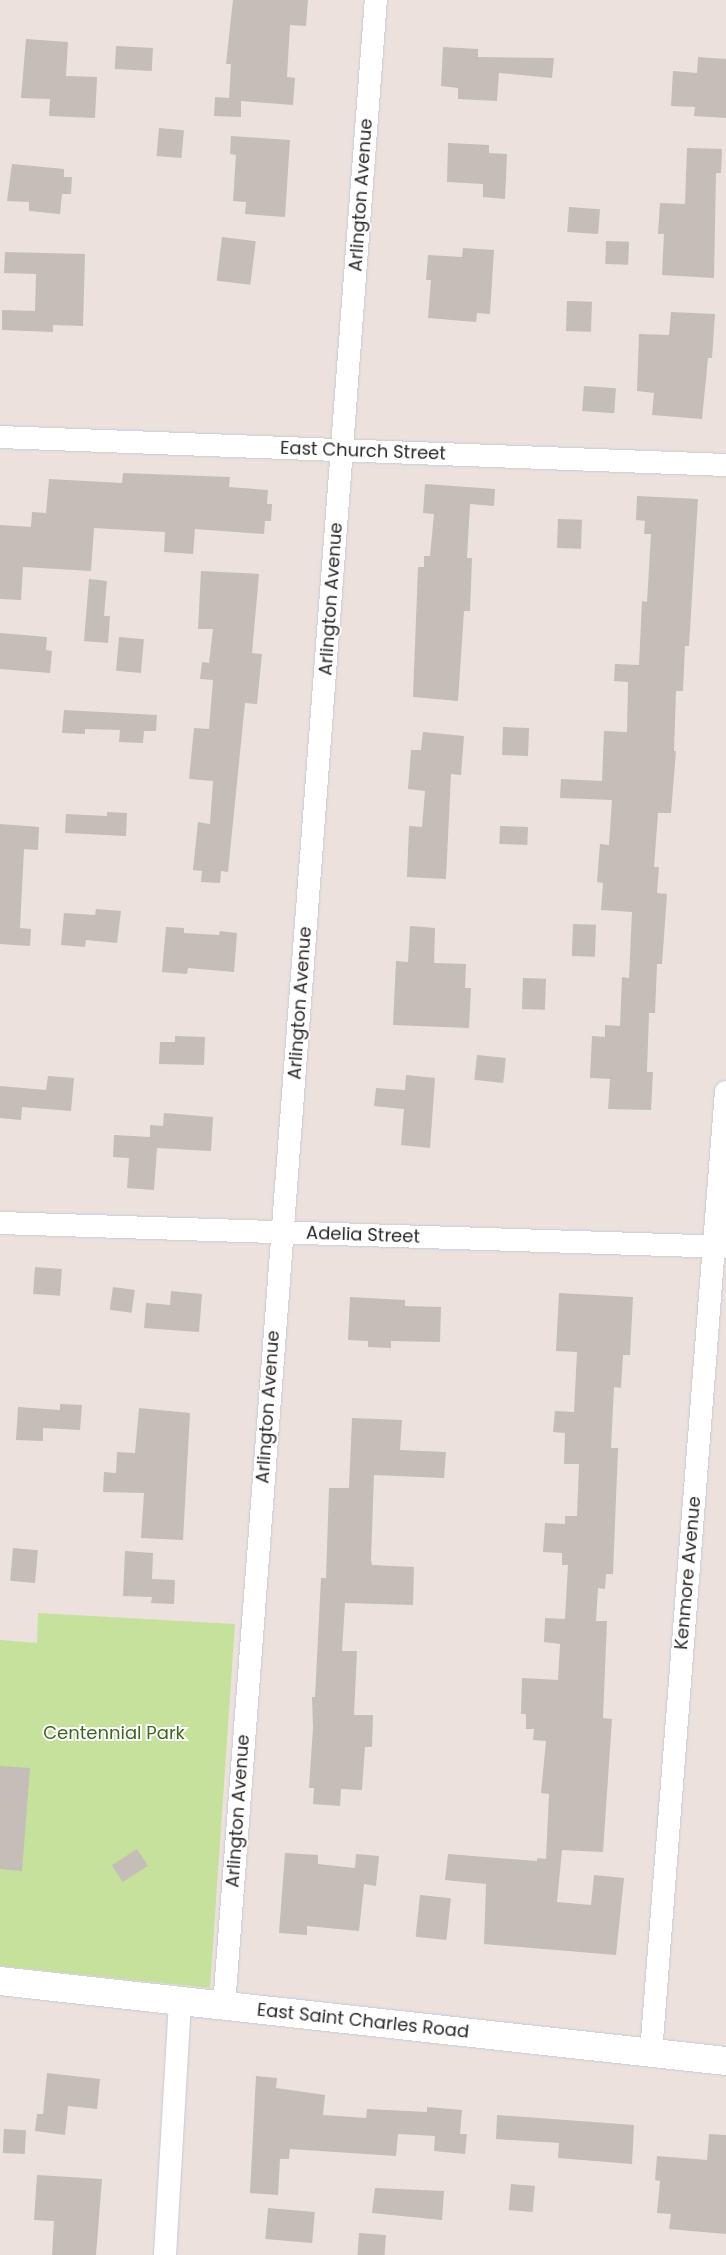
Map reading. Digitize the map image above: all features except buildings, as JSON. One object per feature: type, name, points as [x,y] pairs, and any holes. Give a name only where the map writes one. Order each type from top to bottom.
[{"type":"main road","name":"East Saint Charles Road","points":[[0,1981],[726,2062]]},
{"type":"street","name":"Arlington Avenue","points":[[224,2006],[376,0]]},
{"type":"street","name":"East Church Street","points":[[0,437],[726,465]]},
{"type":"street","name":"Kenmore Avenue","points":[[650,2053],[720,1247],[726,1092]]},
{"type":"street","name":"Adelia Street","points":[[0,1223],[720,1247]]},
{"type":"street","points":[[165,2255],[180,2001]]},
{"type":"green space","name":"Centennial Park","points":[[38,1613],[235,1624],[210,1988],[0,1966],[0,1640],[37,1643]]}]
